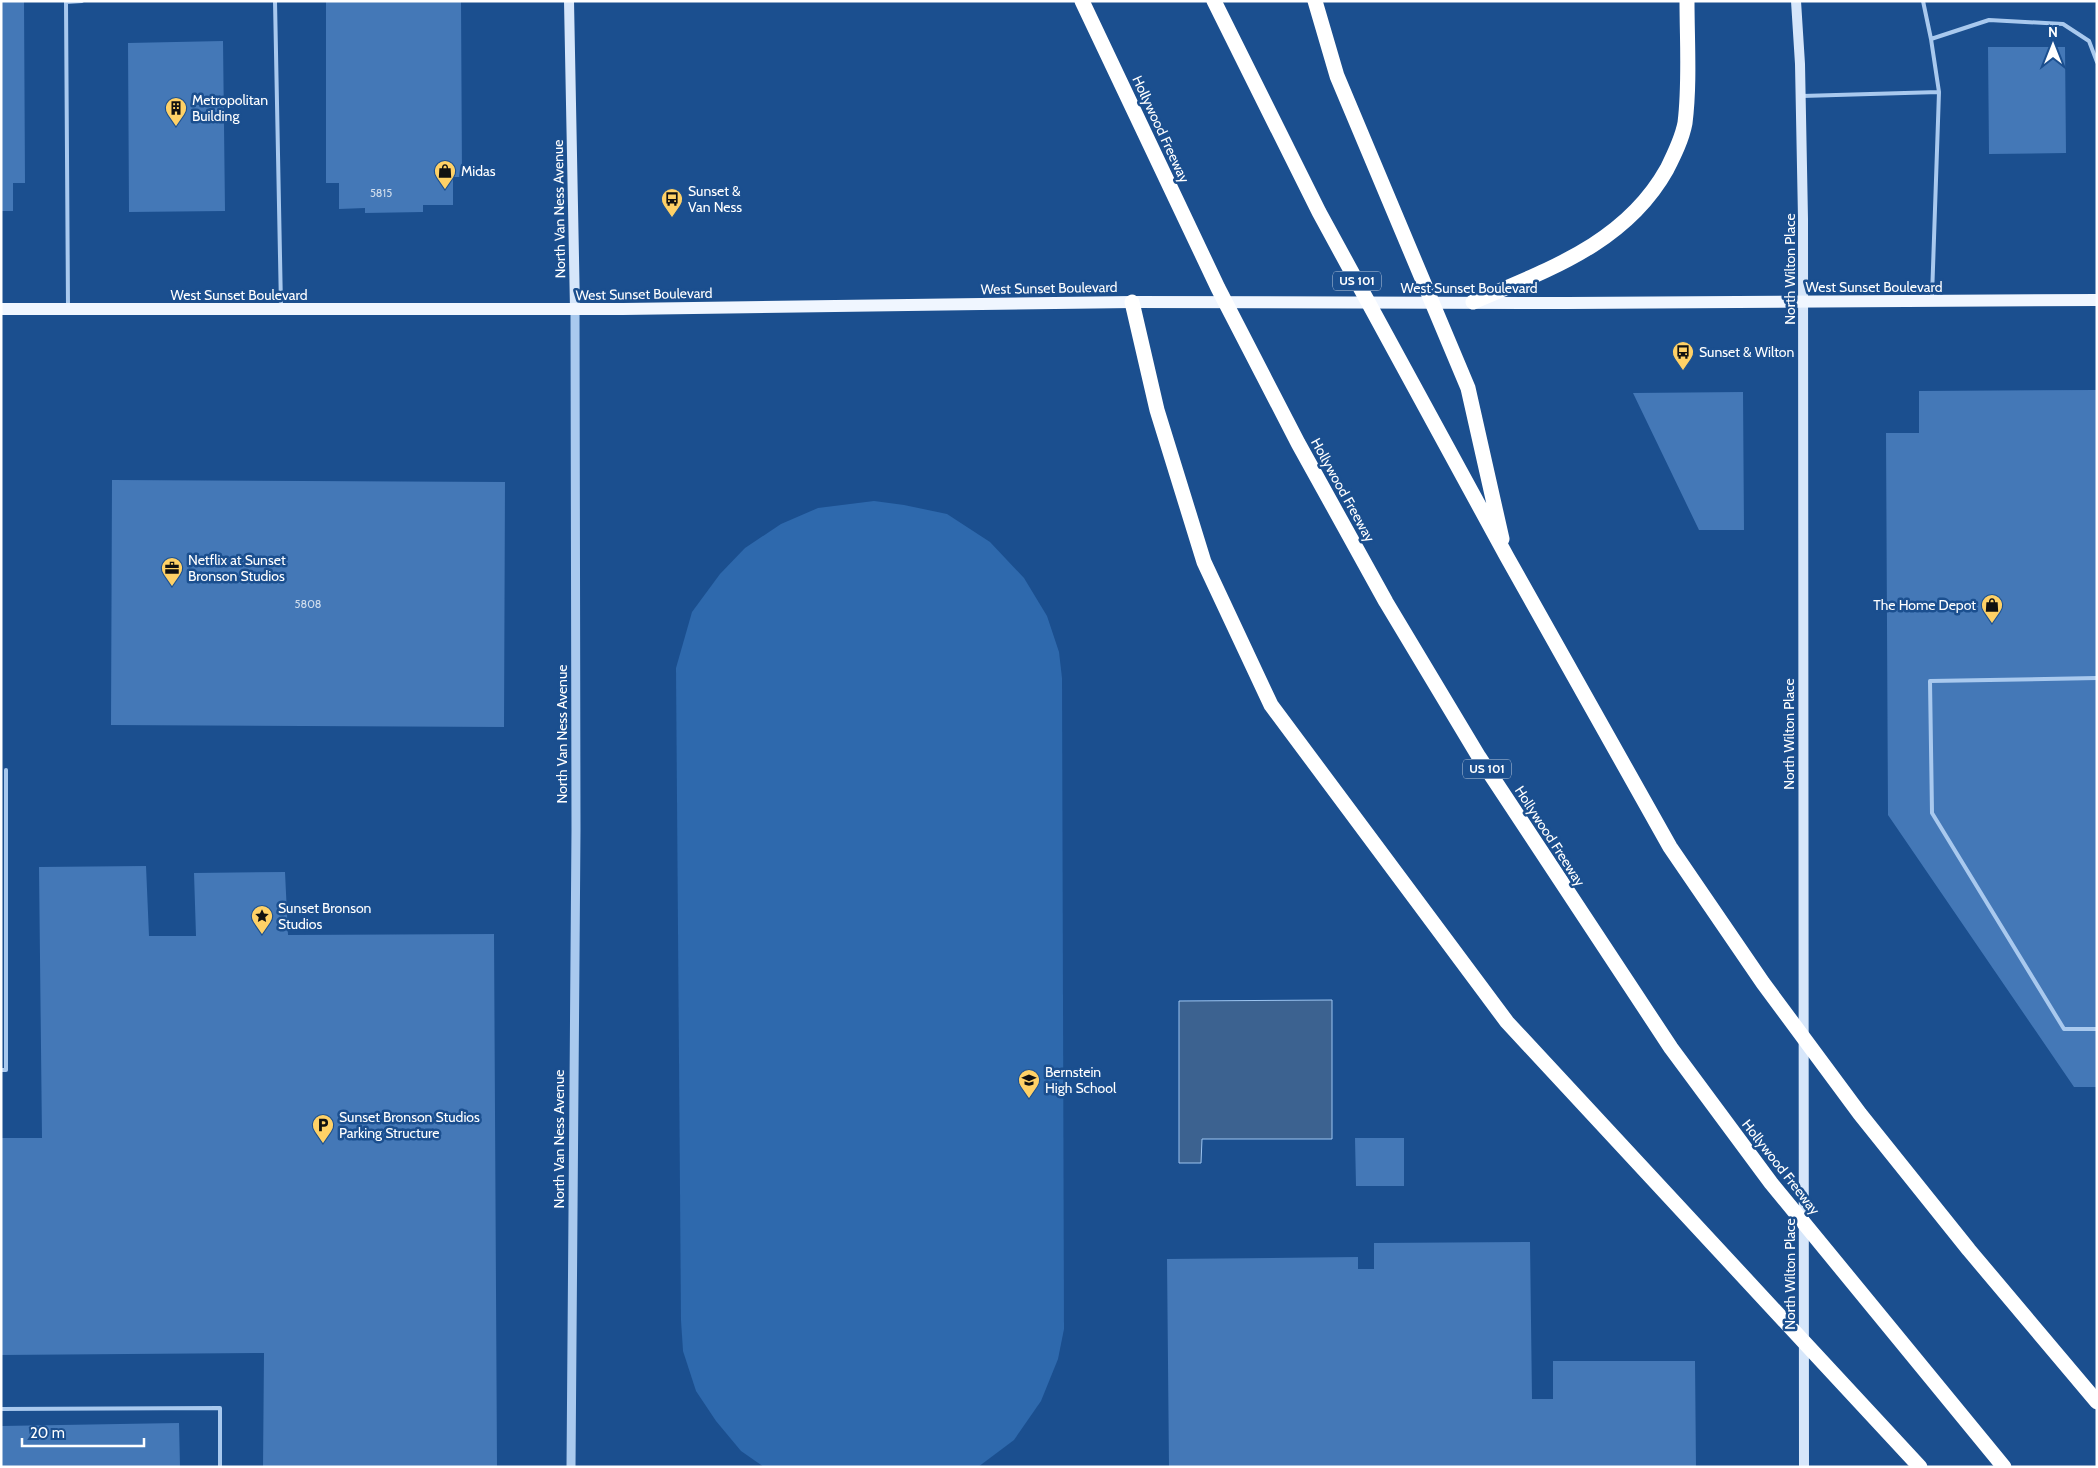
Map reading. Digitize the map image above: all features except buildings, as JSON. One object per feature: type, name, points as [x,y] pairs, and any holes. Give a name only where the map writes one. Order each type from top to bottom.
[{"type":"highway","name":"Hollywood Freeway","points":[[1082,1],[1218,288],[1298,443],[1386,602],[1479,757],[1671,1048],[1771,1183],[2004,1467]]},
{"type":"highway","name":"US 101","points":[[1214,1],[1319,212],[1507,557],[1670,847],[1763,984],[1860,1114],[1969,1250],[2097,1402]]},
{"type":"highway","points":[[1315,1],[1337,76],[1468,388],[1507,557]]},
{"type":"highway","points":[[1473,302],[1573,258],[1606,237],[1638,210],[1660,182],[1676,152],[1684,125],[1687,92],[1687,1]]},
{"type":"highway","points":[[1132,302],[1157,410],[1204,562],[1271,705],[1507,1022],[1920,1467]]},
{"type":"main road","name":"North Van Ness Avenue","points":[[569,1],[575,310]]},
{"type":"main road","name":"North Wilton Place","points":[[1796,1],[1804,302],[1804,1467]]},
{"type":"main road","name":"West Sunset Boulevard","points":[[1,309],[575,310],[1132,302],[2097,300]]},
{"type":"street","name":"North Van Ness Avenue","points":[[571,1467],[576,830],[575,310]]},
{"type":"lane","points":[[68,309],[66,2],[82,1]]},
{"type":"lane","points":[[275,1],[281,310]]},
{"type":"lane","points":[[1923,1],[1932,38],[1939,92],[1932,301]]},
{"type":"lane","points":[[1932,38],[1989,20],[2063,24],[2089,41],[2096,58]]},
{"type":"lane","points":[[1800,96],[1939,92]]},
{"type":"lane","points":[[2097,678],[1930,680],[1932,813],[2064,1029],[2097,1029]]},
{"type":"lane","points":[[1,1070],[6,1070],[6,770]]},
{"type":"lane","points":[[1,1409],[220,1408],[220,1467]]},
{"type":"shaded area","points":[[874,501],[947,514],[990,542],[1024,578],[1047,616],[1059,652],[1062,678],[1064,1329],[1058,1359],[1041,1401],[1014,1440],[978,1467],[764,1467],[741,1451],[716,1421],[696,1391],[683,1351],[681,1320],[676,668],[692,612],[720,574],[745,548],[781,524],[818,508]]},
{"type":"shaded area","points":[[1332,1000],[1332,1139],[1202,1139],[1201,1163],[1179,1163],[1179,1001]]},
{"type":"place","name":"Metropolitan Building","points":[[176,127]]},
{"type":"place","name":"Midas","points":[[445,190]]},
{"type":"place","name":"Sunset & Van Ness","points":[[672,218]]},
{"type":"place","name":"Sunset & Wilton","points":[[1683,371]]},
{"type":"place","name":"Netflix at Sunset Bronson Studios","points":[[172,587]]},
{"type":"place","name":"The Home Depot","points":[[1992,624]]},
{"type":"place","name":"Sunset Bronson Studios","points":[[262,935]]},
{"type":"place","name":"Bernstein High School","points":[[1029,1099]]},
{"type":"place","name":"Sunset Bronson Studios Parking Structure","points":[[323,1144]]}]
